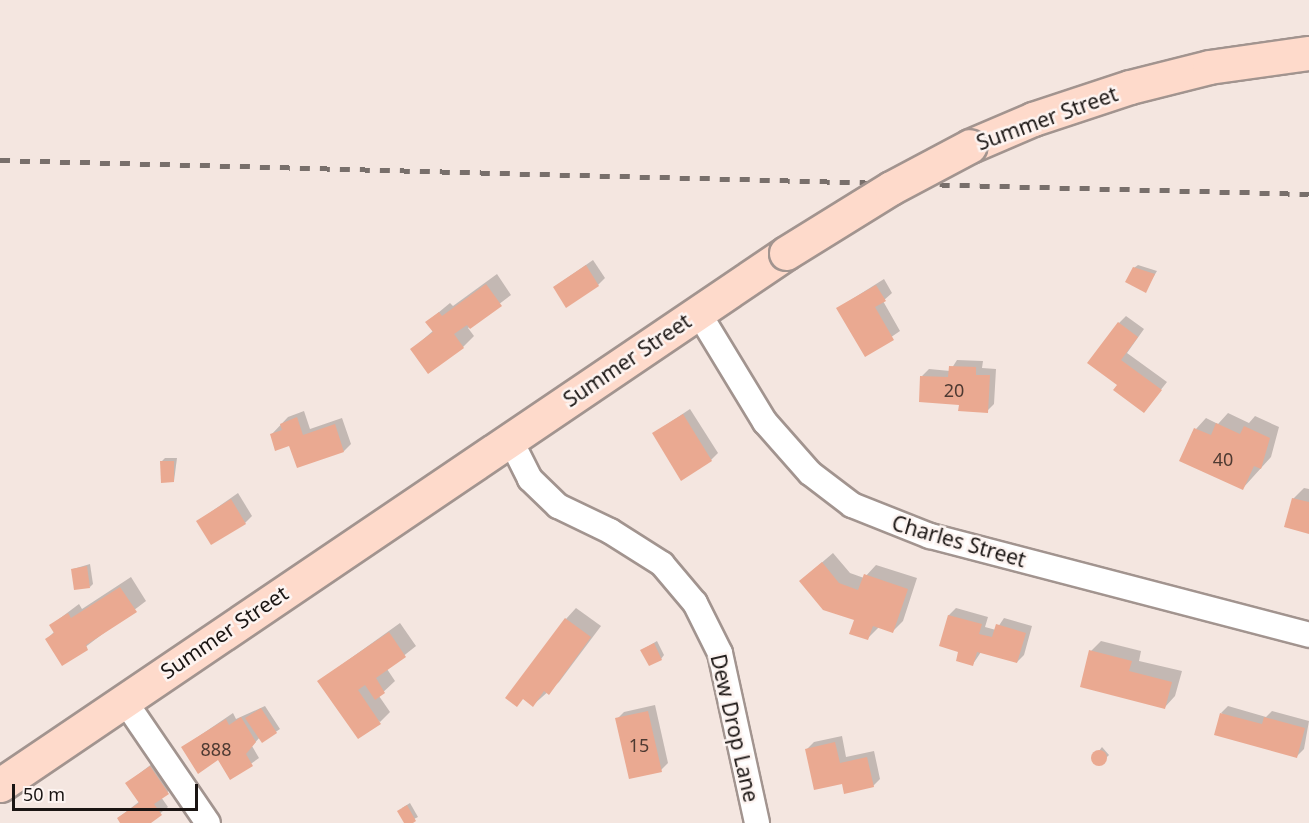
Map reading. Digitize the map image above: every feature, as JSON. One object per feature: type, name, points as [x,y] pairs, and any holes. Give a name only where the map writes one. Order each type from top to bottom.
[{"type":"main road","name":"Summer Street","points":[[0,785],[786,253],[891,188],[970,146],[1062,109],[1150,82],[1209,68],[1309,53]]},
{"type":"street","name":"Charles Street","points":[[698,312],[765,422],[810,473],[852,505],[930,536],[1309,635]]},
{"type":"street","name":"Dew Drop Lane","points":[[510,439],[530,479],[558,506],[610,531],[662,564],[695,603],[720,653],[758,823]]},
{"type":"street","points":[[124,700],[208,823]]},
{"type":"building","points":[[586,265],[599,286],[566,308],[553,287]]},
{"type":"building","points":[[1133,267],[1155,274],[1146,293],[1125,282]]},
{"type":"building","points":[[486,284],[502,306],[470,329],[467,325],[454,334],[464,348],[428,374],[410,349],[433,332],[425,322],[439,312],[442,316]]},
{"type":"building","points":[[876,285],[886,301],[875,307],[894,340],[865,357],[836,308]]},
{"type":"building","points":[[1118,322],[1138,337],[1121,360],[1162,390],[1144,413],[1113,390],[1117,385],[1087,363]]},
{"type":"building","points":[[949,366],[976,367],[976,375],[990,375],[988,413],[958,411],[959,405],[919,402],[920,376],[948,377]]},
{"type":"building","points":[[683,414],[712,461],[681,481],[652,433]]},
{"type":"building","points":[[297,417],[303,435],[335,424],[344,452],[297,468],[289,446],[275,451],[270,434],[282,430],[280,424]]},
{"type":"building","points":[[1216,423],[1240,434],[1244,426],[1270,438],[1261,469],[1254,466],[1243,490],[1179,461],[1194,428],[1211,435]]},
{"type":"building","points":[[160,461],[174,461],[174,482],[161,483]]},
{"type":"building","points":[[1292,498],[1309,502],[1309,534],[1284,527]]},
{"type":"building","points":[[231,499],[246,524],[211,545],[196,521]]},
{"type":"building","points":[[822,562],[839,583],[858,590],[864,574],[908,589],[893,633],[873,626],[868,640],[849,634],[854,620],[823,610],[799,581]]},
{"type":"building","points":[[87,566],[90,588],[74,590],[71,569]]},
{"type":"building","points":[[120,587],[137,612],[86,645],[88,650],[62,666],[45,639],[54,633],[49,625],[68,613],[71,618]]},
{"type":"building","points":[[948,615],[982,624],[979,634],[992,637],[996,624],[1026,633],[1017,663],[977,652],[973,666],[956,661],[958,652],[939,646]]},
{"type":"building","points":[[565,618],[591,637],[549,695],[544,691],[533,707],[523,699],[517,707],[505,698]]},
{"type":"building","points":[[389,632],[406,657],[376,678],[385,693],[375,700],[365,685],[358,690],[381,724],[358,739],[317,681]]},
{"type":"building","points":[[654,643],[662,660],[649,666],[640,650]]},
{"type":"building","points":[[1089,650],[1132,661],[1129,671],[1172,682],[1165,709],[1080,687]]},
{"type":"building","points":[[261,708],[277,733],[262,743],[245,718]]},
{"type":"building","points":[[648,711],[662,772],[629,779],[615,718]]},
{"type":"building","points":[[1220,713],[1262,724],[1264,717],[1305,728],[1297,758],[1214,735]]},
{"type":"building","points":[[241,717],[256,742],[246,754],[253,766],[230,780],[218,760],[198,774],[181,747],[226,719],[229,725]]},
{"type":"building","points":[[835,742],[840,763],[867,757],[874,787],[844,794],[842,784],[814,790],[805,749]]},
{"type":"building","points":[[1099,750],[1105,752],[1107,758],[1105,764],[1099,766],[1093,764],[1091,758],[1093,752]]},
{"type":"building","points":[[150,766],[169,794],[154,804],[162,815],[151,823],[120,823],[117,818],[139,803],[125,783]]},
{"type":"building","points":[[407,805],[416,821],[413,823],[404,823],[397,811]]},
{"type":"railway","points":[[0,160],[1309,194]]}]
